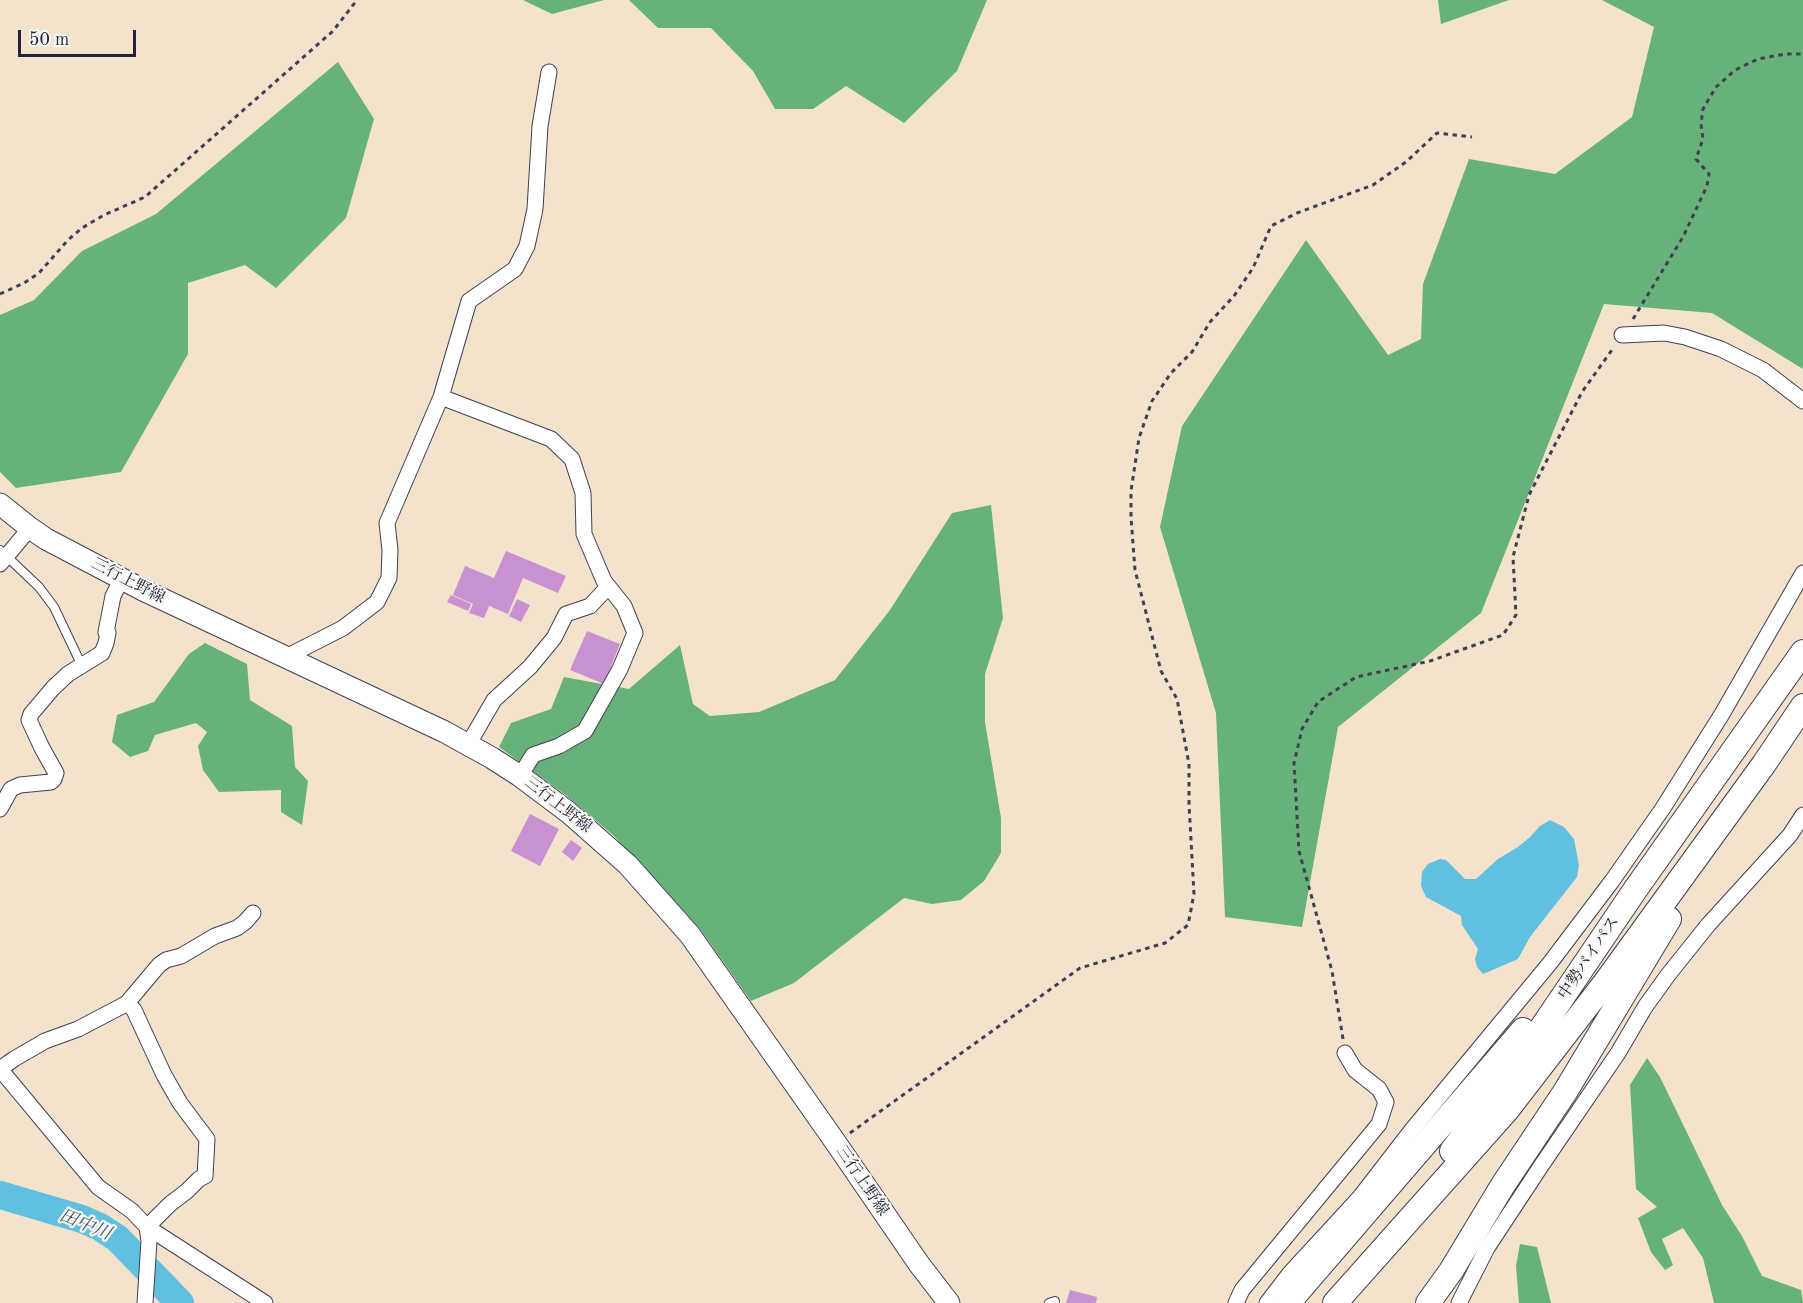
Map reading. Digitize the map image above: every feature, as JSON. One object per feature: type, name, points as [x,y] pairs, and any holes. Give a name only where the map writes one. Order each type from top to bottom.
[{"type":"highway","name":"中勢バイパス","points":[[1371,1262],[1521,1057],[1635,890],[1803,652]]},
{"type":"highway","name":"中勢バイパス","points":[[1335,1303],[1507,1110],[1605,983],[1764,764],[1803,706]]},
{"type":"highway","points":[[1428,1303],[1451,1271],[1503,1185],[1565,1092],[1764,764]]},
{"type":"highway","points":[[1288,1303],[1510,1046],[1635,890]]},
{"type":"main road","name":"三行上野線","points":[[0,504],[30,528],[64,549],[144,590],[446,732],[520,776],[606,845],[628,865],[690,936],[919,1264],[949,1303]]},
{"type":"street","points":[[286,657],[343,628],[377,602],[389,578],[390,550],[387,523],[441,397],[469,301],[515,269],[527,246],[535,208],[540,126],[549,72]]},
{"type":"street","points":[[1622,335],[1664,333],[1684,336],[1720,349],[1763,370],[1803,401]]},
{"type":"street","points":[[441,397],[551,439],[572,459],[583,493],[584,534],[604,581],[624,606],[635,633],[620,669],[585,731],[559,746],[533,755],[520,776]]},
{"type":"street","points":[[2,557],[30,528]]},
{"type":"street","points":[[1267,1303],[1290,1273],[1360,1197],[1411,1131],[1550,963],[1612,881],[1663,808],[1722,714],[1803,573]]},
{"type":"street","points":[[0,809],[11,789],[20,785],[51,782],[54,779],[56,773],[29,720],[31,714],[68,674],[102,653],[108,633],[106,632],[113,596],[122,578]]},
{"type":"street","points":[[468,745],[494,700],[530,667],[554,638],[566,614],[590,606],[608,587]]},
{"type":"street","points":[[1459,1303],[1487,1248],[1618,1053],[1645,1007],[1702,933],[1790,835],[1803,815]]},
{"type":"street","points":[[253,913],[237,928],[159,965],[128,1003],[78,1029],[45,1041],[0,1069],[98,1187],[132,1211],[148,1234],[265,1303]]},
{"type":"street","points":[[128,1003],[134,1010],[164,1075],[180,1103],[207,1139],[205,1176],[170,1204],[148,1234],[145,1303]]},
{"type":"street","points":[[1236,1303],[1242,1290],[1379,1124],[1386,1102],[1379,1089],[1355,1070],[1346,1053]]},
{"type":"lane","points":[[2,557],[39,587],[54,606],[82,666]]},
{"type":"path","points":[[0,294],[39,273],[68,240],[82,228],[104,215],[146,197],[333,31],[357,0]]},
{"type":"path","points":[[836,1143],[1080,968],[1165,943],[1188,925],[1194,894],[1189,814],[1190,764],[1177,699],[1161,671],[1135,570],[1131,517],[1131,491],[1139,438],[1152,401],[1171,373],[1192,352],[1210,322],[1234,296],[1253,268],[1271,226],[1297,213],[1373,185],[1406,162],[1437,133],[1472,137]]},
{"type":"path","points":[[1346,1053],[1332,970],[1299,851],[1294,764],[1302,729],[1318,702],[1356,677],[1430,661],[1503,635]]},
{"type":"green space","points":[[523,0],[604,0],[552,14]]},
{"type":"green space","points":[[629,0],[987,0],[957,71],[904,123],[846,86],[813,109],[775,109],[753,71],[711,28],[658,28]]},
{"type":"green space","points":[[1438,0],[1509,0],[1441,24]]},
{"type":"green space","points":[[1602,0],[1803,0],[1803,369],[1712,313],[1604,304],[1481,613],[1338,727],[1302,927],[1225,917],[1216,713],[1160,527],[1182,426],[1306,240],[1388,355],[1421,339],[1423,284],[1469,159],[1555,174],[1632,117],[1654,27]]},
{"type":"green space","points":[[338,62],[374,119],[346,218],[276,288],[245,265],[188,283],[188,354],[121,472],[16,488],[0,472],[0,315],[34,300],[82,251],[156,214]]},
{"type":"green space","points":[[991,505],[1003,618],[985,674],[985,722],[1001,818],[1001,853],[984,881],[961,900],[932,904],[904,898],[794,983],[751,1001],[700,929],[614,836],[567,796],[499,747],[511,723],[551,709],[564,677],[629,689],[680,645],[693,704],[710,716],[759,712],[835,680],[890,610],[952,513]]},
{"type":"green space","points":[[205,643],[247,664],[250,700],[292,726],[295,767],[308,781],[302,825],[281,812],[281,790],[219,792],[203,770],[198,746],[207,732],[196,723],[155,735],[148,751],[130,757],[112,742],[117,715],[154,702],[189,654]]},
{"type":"green space","points":[[1647,1058],[1660,1077],[1722,1205],[1742,1236],[1762,1276],[1801,1290],[1803,1303],[1714,1303],[1703,1258],[1683,1228],[1662,1239],[1673,1265],[1665,1270],[1651,1252],[1638,1218],[1657,1207],[1636,1189],[1630,1085]]},
{"type":"green space","points":[[1520,1244],[1537,1247],[1551,1303],[1519,1303],[1516,1266]]},
{"type":"water","points":[[1550,820],[1564,827],[1574,839],[1579,866],[1577,877],[1530,937],[1518,959],[1483,974],[1477,967],[1475,959],[1478,949],[1462,925],[1461,916],[1426,897],[1421,886],[1422,872],[1428,864],[1440,859],[1446,860],[1465,879],[1476,879],[1498,859],[1518,847],[1540,826]]},
{"type":"building","points":[[506,551],[566,576],[558,593],[523,578],[508,614],[489,606],[484,618],[469,613],[473,604],[453,595],[465,566],[494,578]]},
{"type":"building","points":[[451,595],[471,604],[468,611],[447,602]]},
{"type":"building","points":[[517,599],[530,605],[521,622],[509,616]]},
{"type":"building","points":[[587,631],[620,644],[604,684],[570,670]]},
{"type":"building","points":[[530,814],[559,829],[540,866],[511,851]]},
{"type":"building","points":[[571,840],[582,848],[573,861],[562,852]]},
{"type":"building","points":[[1070,1290],[1097,1297],[1096,1303],[1066,1303]]},
{"type":"waterway","name":"田中川","points":[[0,1195],[82,1219],[100,1227],[117,1238],[180,1303]]}]
